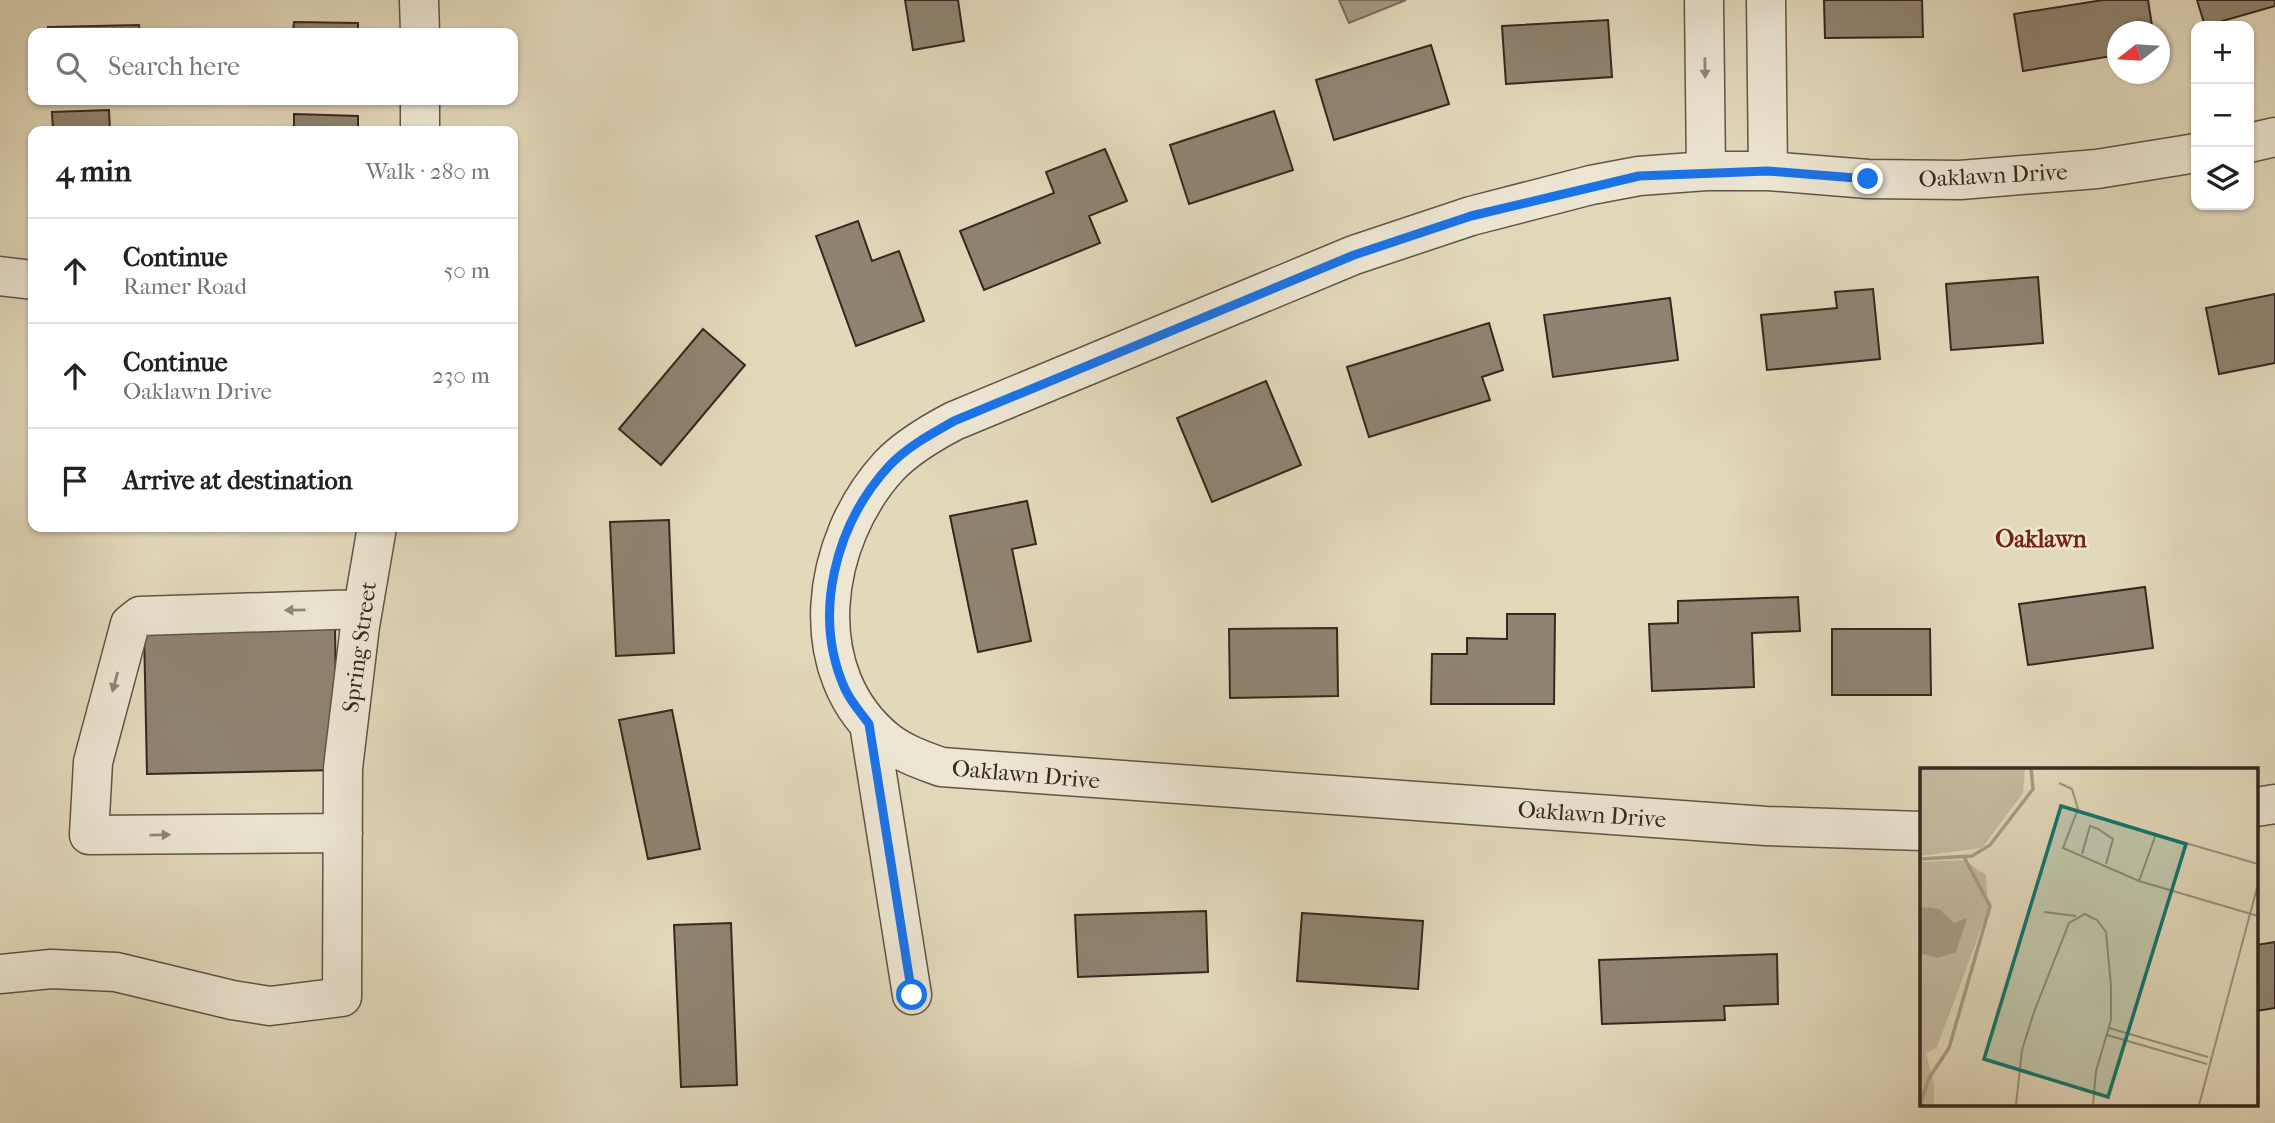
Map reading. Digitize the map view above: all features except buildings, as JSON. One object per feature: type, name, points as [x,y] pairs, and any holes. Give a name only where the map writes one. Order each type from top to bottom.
[{"type":"street","points":[[419,0],[420,28]]},
{"type":"street","points":[[1704,0],[1706,171]]},
{"type":"street","points":[[1766,0],[1768,171]]},
{"type":"street","points":[[419,126],[420,105]]},
{"type":"street","points":[[2254,142],[2275,137]]},
{"type":"street","name":"Oaklawn Drive","points":[[1920,831],[1739,824],[941,767],[907,754],[869,724],[846,691],[833,656],[830,621],[832,579],[843,537],[863,498],[890,465],[923,438],[954,421],[1354,255],[1471,216],[1591,185],[1639,176],[1706,171],[1768,171],[1868,179],[1960,180],[2097,169],[2191,154]]},
{"type":"street","points":[[0,276],[28,279]]},
{"type":"street","name":"Spring Street","points":[[0,974],[51,969],[116,972],[232,1000],[270,1006],[342,997],[343,768],[363,609],[376,532]]},
{"type":"street","points":[[343,833],[89,835],[93,762],[130,624],[140,616],[363,609]]},
{"type":"street","points":[[869,724],[912,995]]},
{"type":"shaded area","points":[[1339,0],[1406,0],[1349,23]]},
{"type":"district","name":"Oaklawn","points":[[2041,539]]},
{"type":"route","points":[[912,995],[869,724],[846,691],[833,656],[830,621],[832,579],[843,537],[863,498],[890,465],[923,438],[954,421],[1354,255],[1471,216],[1591,185],[1639,176],[1706,171],[1768,171],[1868,179]]}]
